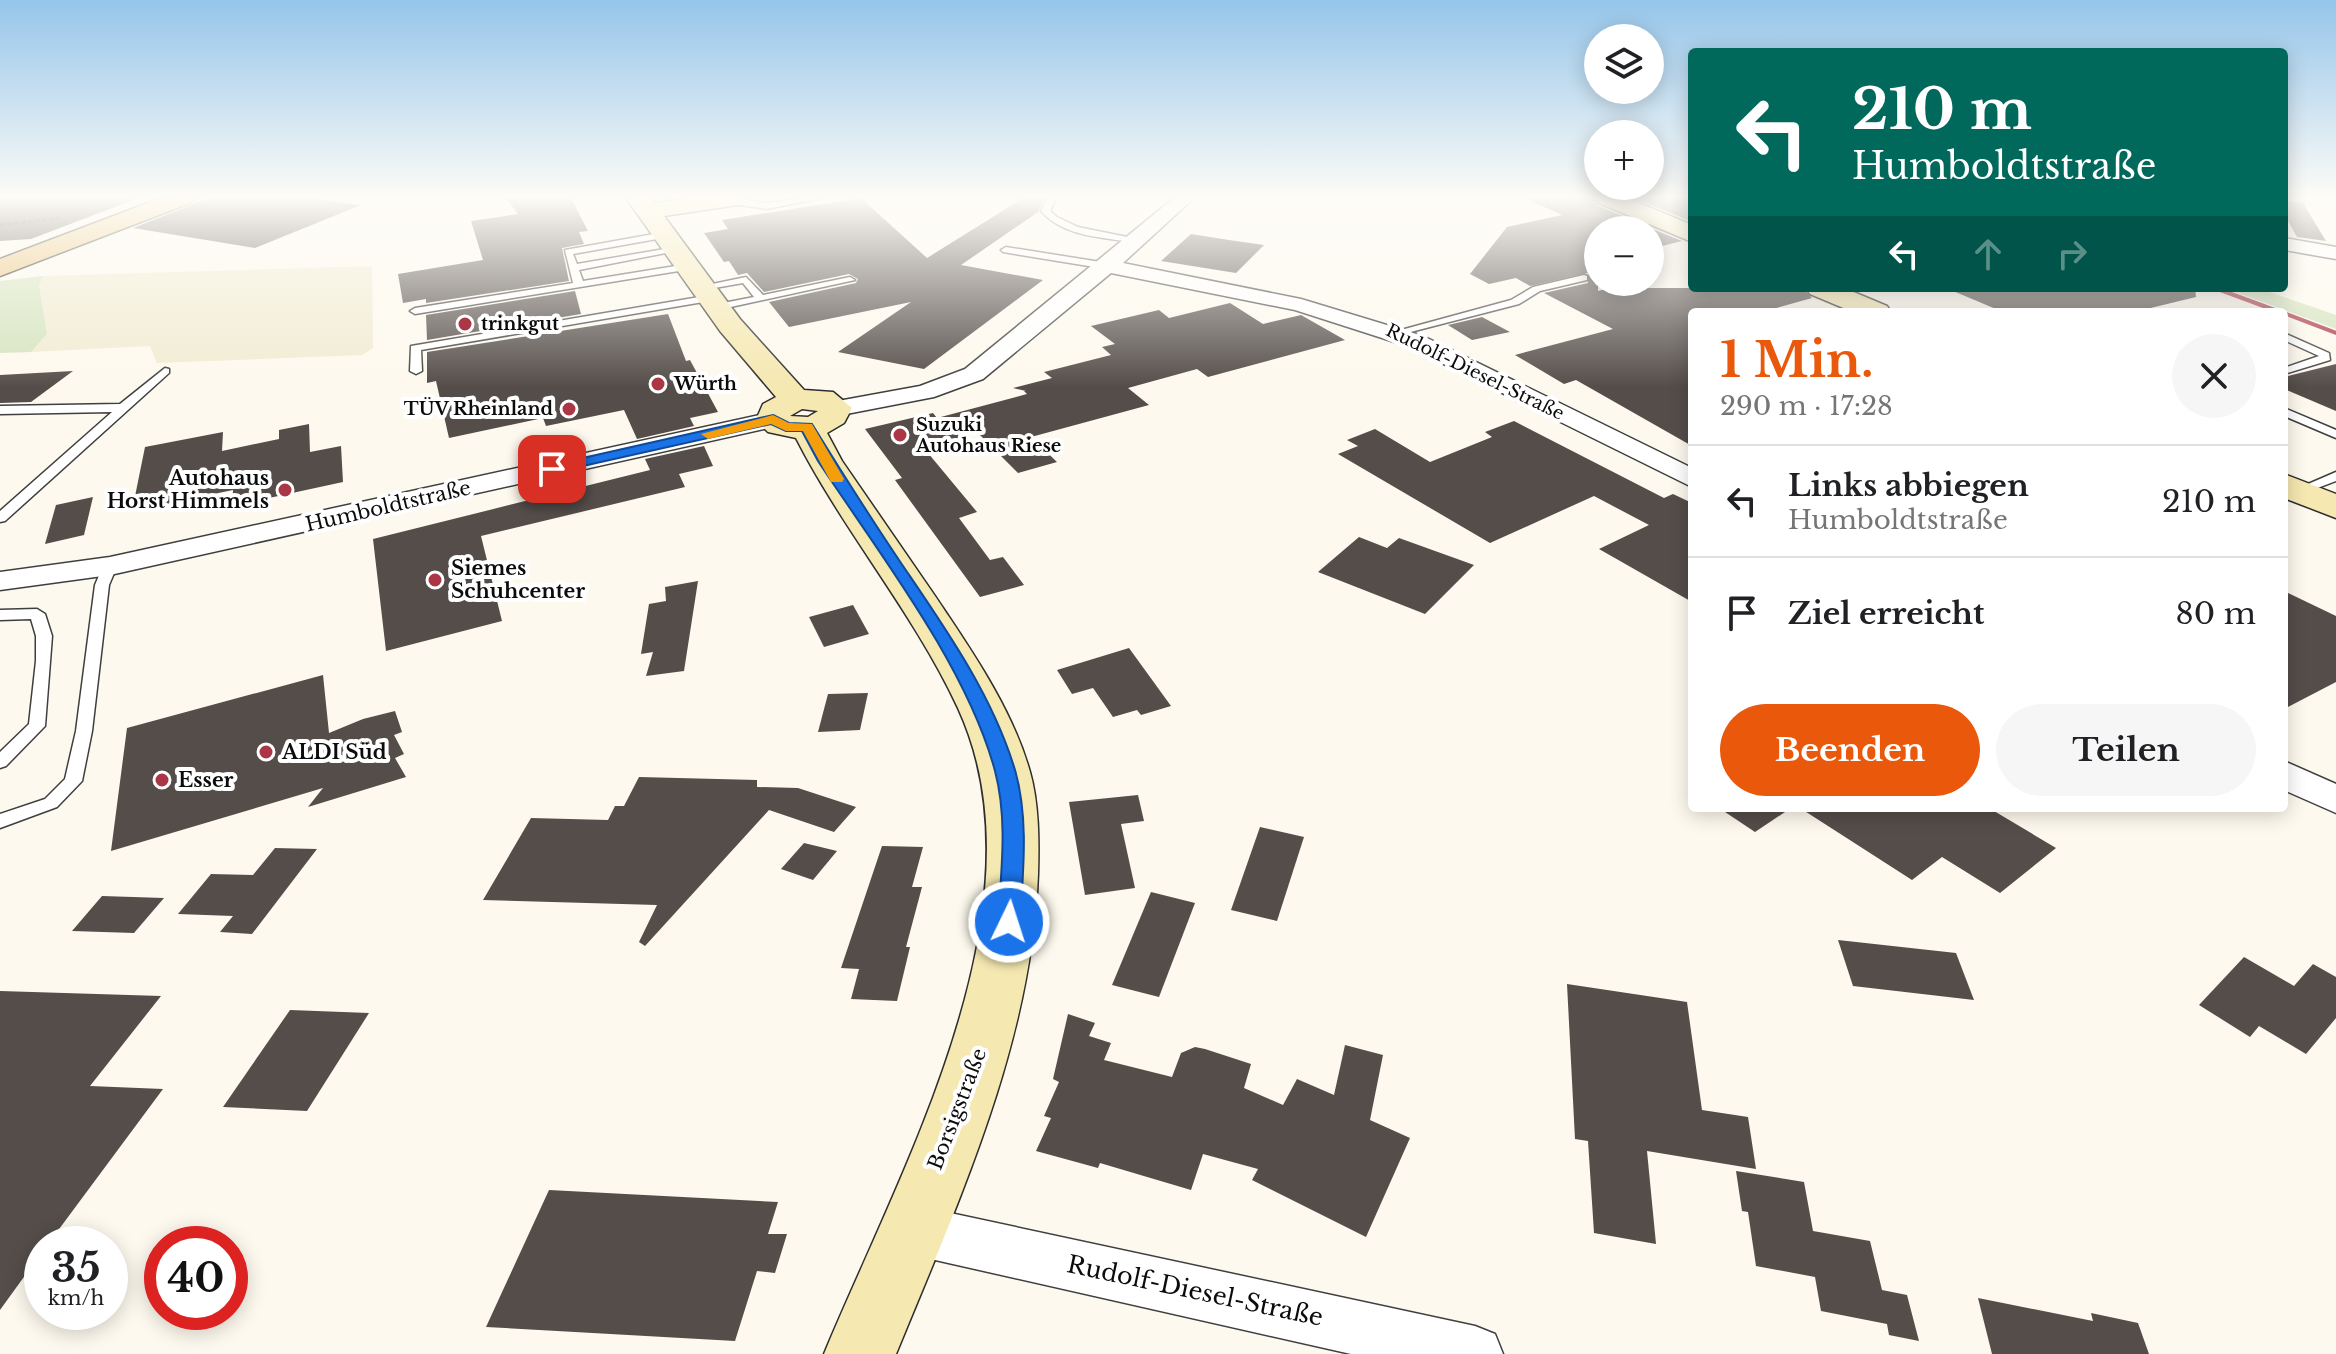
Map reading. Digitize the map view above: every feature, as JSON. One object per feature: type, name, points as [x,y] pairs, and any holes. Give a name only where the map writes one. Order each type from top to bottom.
[{"type":"street","name":"Borsigstraße","points":[[684,261],[803,414],[825,461],[948,647],[982,710],[1006,772],[1014,837],[1009,922],[980,1055],[913,1230],[860,1354]]},
{"type":"street","name":"Humboldtstraße","points":[[0,581],[110,566],[803,414],[925,392],[974,374],[1113,261]]},
{"type":"street","name":"Rudolf-Diesel-Straße","points":[[1107,266],[1266,295],[1331,311],[1395,333],[1688,477]]},
{"type":"street","points":[[1830,292],[1868,308]]},
{"type":"street","points":[[2292,488],[2336,507]]},
{"type":"street","points":[[2288,776],[2336,800]]},
{"type":"street","name":"Rudolf-Diesel-Straße","points":[[913,1230],[1475,1354]]},
{"type":"lane","points":[[571,261],[579,285]]},
{"type":"lane","points":[[620,261],[746,280],[760,298]]},
{"type":"lane","points":[[1077,261],[1107,266]]},
{"type":"lane","points":[[573,268],[693,274],[760,298],[850,280]]},
{"type":"lane","points":[[415,311],[579,285],[693,274]]},
{"type":"lane","points":[[416,371],[415,348],[693,274]]},
{"type":"lane","points":[[1395,333],[1515,302],[1537,289],[1584,278]]},
{"type":"lane","points":[[2288,338],[2325,355],[2324,360],[2288,370]]},
{"type":"lane","points":[[0,518],[165,371]]},
{"type":"lane","points":[[0,410],[124,408]]},
{"type":"lane","points":[[2288,414],[2336,434]]},
{"type":"lane","points":[[2292,488],[2336,476]]},
{"type":"lane","points":[[0,821],[51,803],[73,781],[79,762],[102,585],[110,566]]},
{"type":"lane","points":[[0,615],[37,614],[44,636],[37,726],[0,762]]},
{"type":"shaded area","points":[[372,266],[373,348],[362,355],[157,363],[150,346],[31,352],[47,334],[39,284],[43,276]]},
{"type":"green space","points":[[43,276],[39,285],[47,334],[31,352],[0,353],[0,281]]},
{"type":"green space","points":[[2236,292],[2270,292],[2336,315],[2336,329],[2288,311],[2288,308],[2279,308]]},
{"type":"building","points":[[476,261],[565,261],[569,281],[426,303],[426,299],[403,303],[398,274]]},
{"type":"building","points":[[729,261],[967,261],[961,265],[1043,280],[924,369],[838,352],[911,302],[789,327],[769,302],[856,283],[858,279],[849,274],[764,292],[747,273],[738,275]]},
{"type":"building","points":[[1162,261],[1248,261],[1236,273]]},
{"type":"building","points":[[1480,261],[1584,261],[1584,274],[1530,286],[1516,278],[1489,284],[1470,274]]},
{"type":"building","points":[[1584,284],[1584,296],[1664,296],[1664,288],[1688,288],[1688,292],[1807,292],[1812,298],[1776,308],[1688,308],[1688,444],[1576,380],[1564,384],[1515,355],[1613,329],[1544,293]]},
{"type":"building","name":"trinkgut","points":[[575,291],[581,314],[427,340],[426,315]]},
{"type":"building","points":[[1956,292],[2195,292],[2196,297],[2151,308],[1994,308]]},
{"type":"building","points":[[1230,303],[1263,324],[1301,315],[1345,340],[1208,377],[1197,369],[1128,388],[1149,405],[1031,437],[1057,462],[1018,473],[978,433],[923,447],[977,512],[959,518],[990,560],[1003,557],[1024,585],[980,597],[895,480],[902,478],[865,429],[933,413],[937,418],[1027,394],[1013,388],[1052,378],[1044,372],[1111,355],[1102,347],[1115,344],[1091,326],[1159,310],[1169,318]]},
{"type":"building","points":[[668,314],[686,361],[690,360],[718,412],[690,418],[694,426],[637,439],[624,410],[546,426],[543,418],[449,438],[436,381],[427,383],[427,352]]},
{"type":"building","points":[[1482,317],[1510,332],[1472,340],[1448,325]]},
{"type":"building","points":[[2336,364],[2336,411],[2288,391],[2288,376]]},
{"type":"building","points":[[73,371],[31,402],[0,403],[0,375]]},
{"type":"building","points":[[1514,421],[1664,498],[1673,494],[1688,501],[1688,600],[1599,549],[1649,525],[1594,496],[1490,543],[1338,454],[1358,446],[1347,440],[1375,429],[1430,462],[1492,437],[1485,432]]},
{"type":"building","points":[[309,424],[310,452],[341,446],[343,482],[232,506],[233,490],[132,511],[145,447],[223,432],[222,451],[279,439],[279,430]]},
{"type":"building","name":"Siemes Schuhcenter","points":[[704,446],[713,466],[679,474],[685,487],[481,536],[502,621],[386,651],[373,539],[650,470],[645,459]]},
{"type":"building","points":[[93,497],[84,535],[45,544],[56,505]]},
{"type":"building","points":[[1359,537],[1387,548],[1399,538],[1474,565],[1425,614],[1318,572]]},
{"type":"building","points":[[698,581],[684,671],[646,676],[653,652],[641,654],[649,604],[666,601],[665,587]]},
{"type":"building","points":[[2288,593],[2336,616],[2336,682],[2288,707]]},
{"type":"building","points":[[853,605],[869,634],[824,647],[809,617]]},
{"type":"building","points":[[1129,648],[1171,706],[1141,715],[1137,710],[1113,717],[1093,688],[1072,694],[1057,670]]},
{"type":"building","points":[[323,675],[329,733],[363,719],[395,711],[402,732],[394,735],[404,754],[395,758],[406,777],[308,807],[323,788],[111,851],[127,728]]},
{"type":"building","points":[[868,693],[860,730],[818,732],[828,694]]},
{"type":"building","points":[[639,777],[757,780],[757,787],[798,788],[856,807],[834,832],[769,810],[645,946],[639,942],[657,905],[483,900],[531,818],[608,820],[615,806],[624,806]]},
{"type":"building","points":[[1138,795],[1144,821],[1121,824],[1135,888],[1085,895],[1069,802]]},
{"type":"building","points":[[1725,812],[1785,812],[1755,832]]},
{"type":"building","points":[[1806,812],[1996,812],[2056,848],[2000,893],[1942,857],[1912,880]]},
{"type":"building","points":[[1260,827],[1304,837],[1277,921],[1231,910]]},
{"type":"building","points":[[804,843],[837,851],[813,880],[781,869]]},
{"type":"building","points":[[882,846],[923,847],[912,887],[922,887],[906,947],[910,947],[897,1001],[851,999],[859,969],[841,968]]},
{"type":"building","points":[[275,848],[317,849],[252,934],[220,932],[233,916],[178,914],[211,874],[253,875]]},
{"type":"building","points":[[1151,892],[1195,903],[1159,997],[1112,985]]},
{"type":"building","points":[[102,896],[164,898],[134,933],[72,931]]},
{"type":"building","points":[[1838,940],[1956,953],[1974,1000],[1853,986]]},
{"type":"building","points":[[2244,957],[2294,986],[2313,964],[2336,977],[2336,1018],[2306,1054],[2259,1026],[2250,1037],[2199,1005]]},
{"type":"building","points":[[1567,984],[1687,1002],[1702,1110],[1748,1117],[1756,1169],[1647,1151],[1656,1244],[1594,1233],[1588,1141],[1575,1139]]},
{"type":"building","points":[[0,991],[161,996],[90,1086],[163,1089],[61,1226],[24,1226],[24,1277],[0,1310]]},
{"type":"building","points":[[290,1010],[369,1013],[307,1111],[223,1107]]},
{"type":"building","points":[[1068,1014],[1095,1023],[1089,1036],[1111,1043],[1104,1060],[1172,1077],[1181,1053],[1195,1047],[1205,1049],[1251,1064],[1244,1088],[1283,1105],[1297,1079],[1334,1095],[1345,1045],[1383,1055],[1370,1120],[1410,1138],[1366,1237],[1252,1180],[1258,1169],[1203,1154],[1191,1190],[1100,1163],[1098,1168],[1036,1151],[1051,1118],[1044,1116],[1059,1082],[1053,1079]]},
{"type":"building","points":[[1736,1171],[1804,1182],[1813,1231],[1870,1241],[1882,1290],[1907,1295],[1919,1341],[1889,1335],[1887,1324],[1821,1311],[1815,1277],[1756,1266],[1748,1212],[1742,1211]]},
{"type":"building","points":[[549,1190],[778,1202],[768,1234],[787,1234],[775,1273],[757,1271],[735,1341],[486,1327]]},
{"type":"building","points":[[1978,1298],[2093,1321],[2091,1313],[2138,1323],[2149,1354],[1992,1354]]},
{"type":"railway","points":[[2226,292],[2269,308]]},
{"type":"railway","points":[[2288,315],[2336,333]]},
{"type":"slow traffic","points":[[708,434],[773,420],[786,427],[807,427],[836,479]]},
{"type":"place","name":"trinkgut","points":[[465,324]]},
{"type":"place","name":"Würth","points":[[658,384]]},
{"type":"place","name":"TÜV Rheinland","points":[[569,409]]},
{"type":"place","name":"Suzuki Autohaus Riese","points":[[900,435]]},
{"type":"place","name":"Autohaus Horst Himmels","points":[[285,490]]},
{"type":"place","name":"Siemes Schuhcenter","points":[[435,580]]},
{"type":"place","name":"ALDI Süd","points":[[266,752]]},
{"type":"place","name":"Esser","points":[[162,780]]},
{"type":"route","points":[[552,469],[773,420],[786,427],[807,427],[825,461],[948,647],[982,710],[1006,772],[1014,837],[1009,922]]}]
